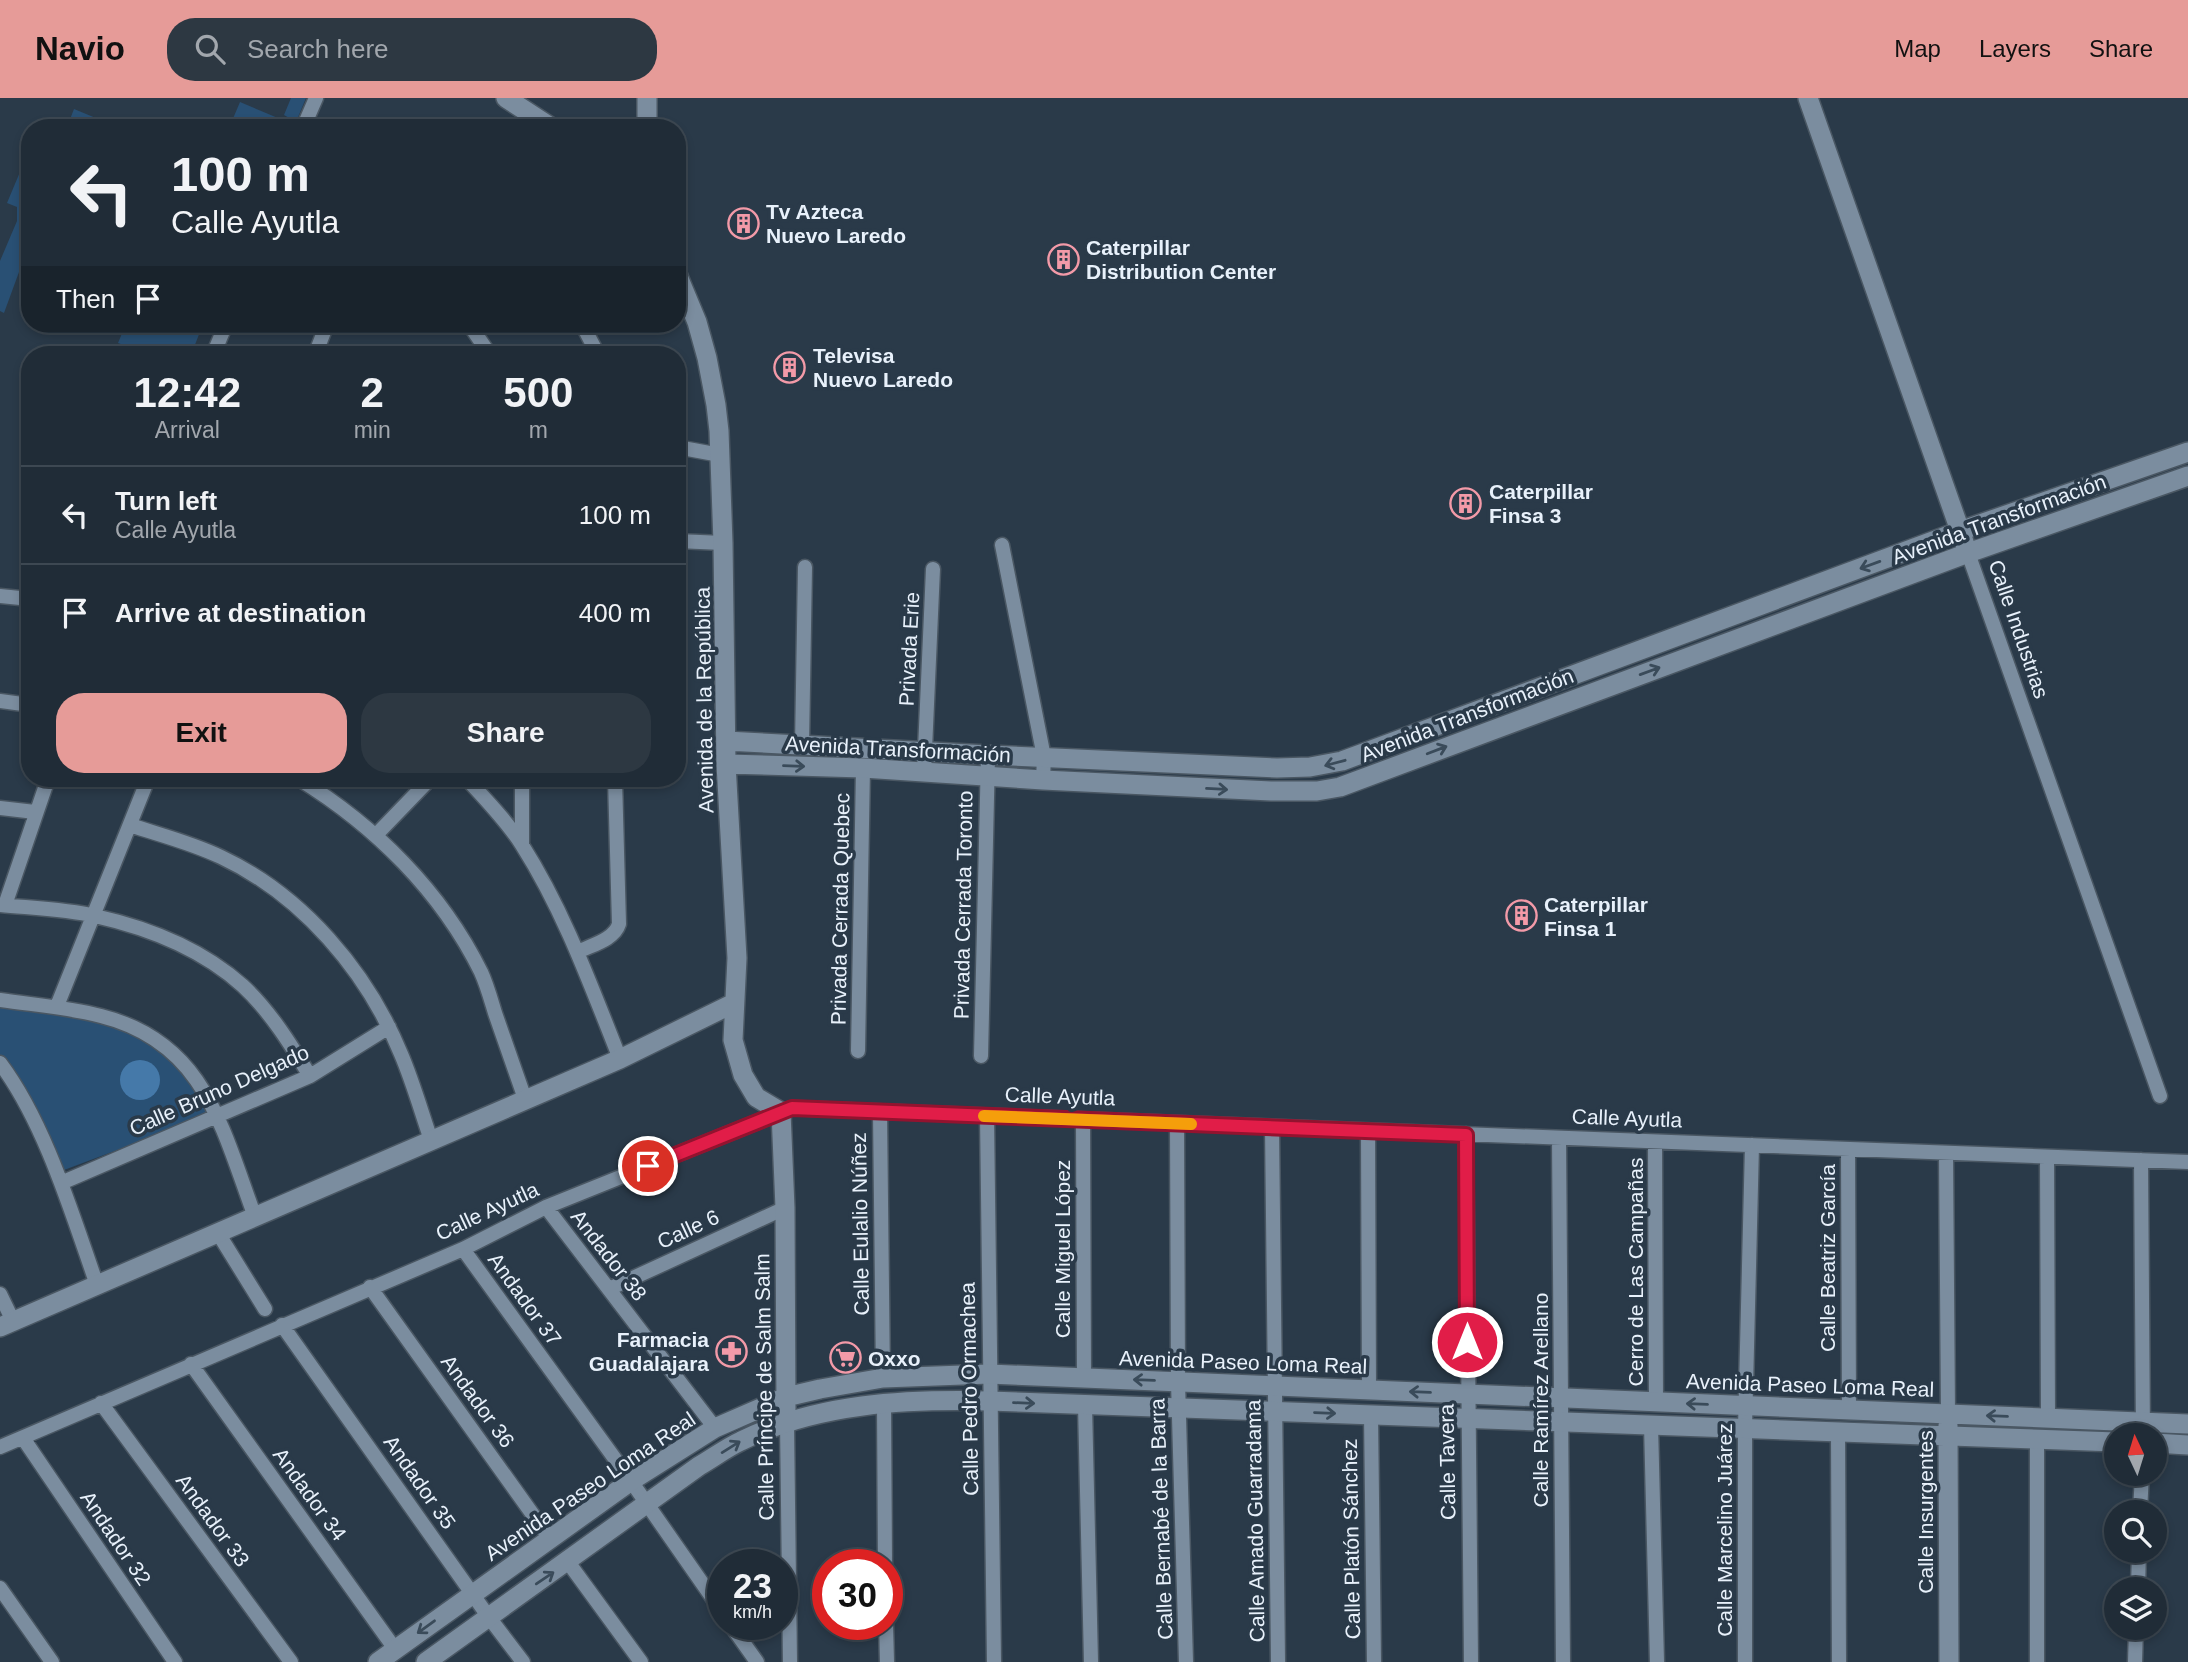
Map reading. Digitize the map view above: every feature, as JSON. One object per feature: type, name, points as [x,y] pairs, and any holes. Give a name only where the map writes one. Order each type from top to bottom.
[{"type":"street","points":[[308,119],[316,98]]},
{"type":"street","points":[[506,98],[538,119]]},
{"type":"street","points":[[647,98],[647,119]]},
{"type":"street","name":"Calle Industrias","points":[[1808,98],[2160,1096]]},
{"type":"street","name":"Avenida de la República","points":[[686,296],[697,322],[706,358],[716,405],[720,455],[726,764],[737,958],[733,1040],[743,1075],[756,1097],[781,1112]]},
{"type":"street","points":[[686,449],[720,455]]},
{"type":"street","name":"Avenida Transformación","points":[[726,741],[1277,768],[1310,767],[1342,761],[1960,531],[2188,452]]},
{"type":"street","name":"Avenida Transformación","points":[[726,764],[863,768],[1043,780],[1317,792],[1340,787],[1968,553],[2188,475]]},
{"type":"street","points":[[2062,496],[2071,517]]},
{"type":"street","points":[[686,541],[723,543]]},
{"type":"street","points":[[1002,545],[1044,757],[1043,780]]},
{"type":"street","points":[[1903,552],[1912,574]]},
{"type":"street","points":[[802,745],[805,567]]},
{"type":"street","name":"Privada Erie","points":[[924,772],[933,569]]},
{"type":"street","points":[[0,596],[21,598]]},
{"type":"street","points":[[1748,610],[1756,631]]},
{"type":"street","points":[[1583,672],[1591,693]]},
{"type":"street","points":[[0,701],[21,704]]},
{"type":"street","points":[[1385,746],[1393,767]]},
{"type":"street","name":"Privada Cerrada Toronto","points":[[981,1056],[988,755]]},
{"type":"street","points":[[1086,759],[1090,782]]},
{"type":"street","points":[[1126,784],[1127,761]]},
{"type":"street","points":[[1178,763],[1178,787]]},
{"type":"street","name":"Privada Cerrada Quebec","points":[[859,1051],[863,768]]},
{"type":"street","points":[[45,787],[3,905],[94,915],[167,938],[195,952],[244,987],[281,1029],[310,1076]]},
{"type":"street","points":[[57,1006],[145,787]]},
{"type":"street","points":[[312,787],[332,799],[376,835],[437,901],[482,974],[525,1099]]},
{"type":"street","points":[[376,835],[422,787]]},
{"type":"street","points":[[474,787],[522,845],[578,952],[620,1059]]},
{"type":"street","points":[[522,787],[522,845]]},
{"type":"street","points":[[578,952],[617,930],[615,787]]},
{"type":"street","points":[[0,808],[35,812]]},
{"type":"street","points":[[130,825],[220,856],[244,869],[295,905],[318,926],[342,954],[389,1027],[402,1054],[431,1140]]},
{"type":"street","points":[[0,1000],[57,1006],[103,1016],[131,1026],[171,1049],[191,1072],[218,1115],[255,1217]]},
{"type":"street","points":[[0,1294],[6,1324],[620,1059],[734,1003]]},
{"type":"street","name":"Calle Bruno Delgado","points":[[61,1183],[310,1076],[389,1027]]},
{"type":"street","points":[[0,1063],[20,1095],[61,1183],[97,1285]]},
{"type":"street","name":"Calle Ayutla","points":[[0,1447],[463,1249],[546,1207],[792,1108],[2188,1162]]},
{"type":"street","name":"Calle Príncipe de Salm Salm","points":[[781,1112],[785,1208],[790,1662]]},
{"type":"street","name":"Calle Eulalio Núñez","points":[[880,1112],[883,1377]]},
{"type":"street","name":"Calle Pedro Ormachea","points":[[987,1116],[994,1662]]},
{"type":"street","name":"Calle Miguel López","points":[[1083,1120],[1084,1378]]},
{"type":"street","name":"Calle Bernabé de la Barra","points":[[1177,1123],[1178,1382],[1186,1662]]},
{"type":"street","name":"Calle Amado Guarradama","points":[[1272,1127],[1278,1662]]},
{"type":"street","points":[[1368,1131],[1369,1390]]},
{"type":"street","name":"Calle Tavera","points":[[1466,1135],[1471,1662]]},
{"type":"street","name":"Calle Ramírez Arellano","points":[[1559,1138],[1563,1662]]},
{"type":"street","name":"Cerro de Las Campañas","points":[[1655,1142],[1656,1402]]},
{"type":"street","name":"Calle Marcelino Juárez","points":[[1745,1662],[1745,1406],[1752,1145]]},
{"type":"street","name":"Calle Beatriz García","points":[[1848,1149],[1849,1410]]},
{"type":"street","name":"Calle Insurgentes","points":[[1946,1153],[1949,1662]]},
{"type":"street","points":[[2047,1157],[2048,1418]]},
{"type":"street","points":[[2141,1160],[2142,1423]]},
{"type":"street","name":"Andador 38","points":[[546,1207],[715,1428]]},
{"type":"street","name":"Calle 6","points":[[609,1289],[785,1208]]},
{"type":"street","points":[[218,1233],[265,1309]]},
{"type":"street","name":"Andador 37","points":[[463,1249],[707,1591]]},
{"type":"street","name":"Andador 36","points":[[370,1287],[551,1540]]},
{"type":"street","name":"Andador 35","points":[[282,1325],[523,1662]]},
{"type":"street","name":"Andador 34","points":[[191,1364],[395,1649]]},
{"type":"street","name":"Avenida Paseo Loma Real","points":[[378,1662],[631,1481],[715,1428],[786,1397],[883,1377],[989,1374],[2048,1418],[2104,1425]]},
{"type":"street","points":[[426,1662],[699,1466],[741,1441],[787,1423],[829,1411],[940,1400],[989,1401],[2104,1442]]},
{"type":"street","name":"Andador 33","points":[[101,1403],[291,1662]]},
{"type":"street","points":[[884,1404],[886,1549]]},
{"type":"street","points":[[1084,1405],[1091,1662]]},
{"type":"street","name":"Calle Platón Sánchez","points":[[1371,1415],[1374,1662]]},
{"type":"street","name":"Avenida Paseo Loma Real","points":[[2167,1426],[2188,1424]]},
{"type":"street","points":[[1651,1425],[1657,1662]]},
{"type":"street","points":[[1838,1432],[1839,1662]]},
{"type":"street","name":"Andador 32","points":[[23,1438],[175,1662]]},
{"type":"street","points":[[2037,1439],[2037,1662]]},
{"type":"street","points":[[2167,1444],[2188,1445]]},
{"type":"street","points":[[568,1562],[641,1662]]},
{"type":"street","points":[[0,1588],[46,1660]]},
{"type":"street","points":[[741,1640],[757,1662]]},
{"type":"street","points":[[886,1640],[887,1662]]},
{"type":"street","points":[[2135,1662],[2136,1640]]},
{"type":"shaded area","points":[[291,98],[306,98],[297,119],[284,115]]},
{"type":"shaded area","points":[[240,102],[280,119],[233,119]]},
{"type":"shaded area","points":[[74,109],[98,119],[70,119]]},
{"type":"shaded area","points":[[21,170],[21,267],[4,313],[0,311],[0,261],[17,221],[17,207],[7,203]]},
{"type":"shaded area","points":[[122,333],[200,333],[194,346],[126,346],[118,343]]},
{"type":"shaded area","points":[[0,1002],[103,1016],[161,1043],[216,1113],[64,1170],[22,1087],[0,1059]]},
{"type":"shaded area","points":[[140,1060],[154,1066],[160,1080],[154,1094],[140,1100],[126,1094],[120,1080],[126,1066]]},
{"type":"slow traffic","points":[[984,1116],[1191,1124]]},
{"type":"place","name":"Tv Azteca Nuevo Laredo","points":[[743,223]]},
{"type":"place","name":"Caterpillar Distribution Center","points":[[1063,259]]},
{"type":"place","name":"Televisa Nuevo Laredo","points":[[790,367]]},
{"type":"place","name":"Caterpillar Finsa 3","points":[[1466,503]]},
{"type":"place","name":"Caterpillar Finsa 1","points":[[1521,916]]},
{"type":"place","name":"Farmacia Guadalajara","points":[[732,1351]]},
{"type":"place","name":"Oxxo","points":[[845,1358]]},
{"type":"route","points":[[648,1166],[792,1108],[1466,1135],[1467,1342]]}]
